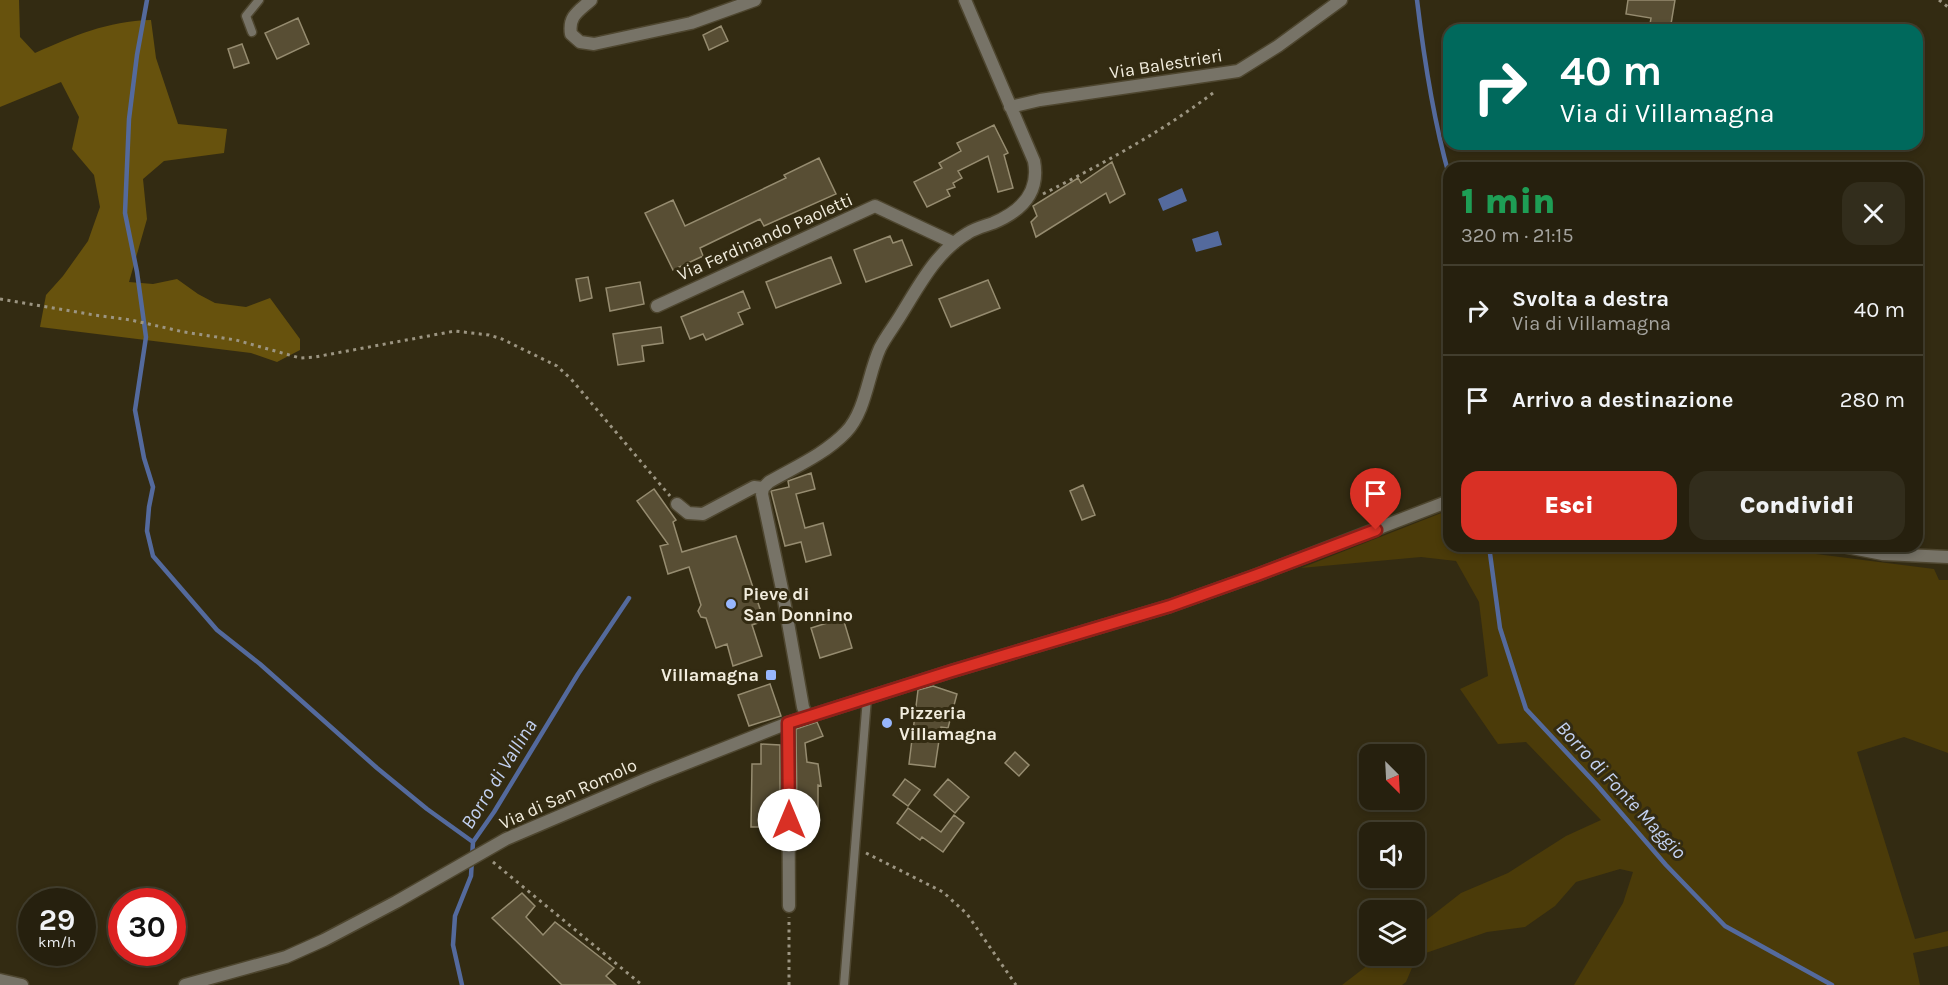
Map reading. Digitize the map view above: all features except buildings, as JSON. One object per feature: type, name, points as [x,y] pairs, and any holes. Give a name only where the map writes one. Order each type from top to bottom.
[{"type":"street","points":[[591,0],[572,18],[570,25],[571,34],[580,42],[594,44],[691,23],[755,0]]},
{"type":"street","points":[[807,717],[799,686],[762,494],[763,489],[769,482],[821,452],[847,432],[858,413],[880,348],[933,264],[969,232],[997,222],[1022,205],[1032,192],[1037,176],[1034,160],[965,0]]},
{"type":"street","name":"Via Balestrieri","points":[[1010,106],[1238,71],[1278,46],[1341,0]]},
{"type":"street","name":"Via Ferdinando Paoletti","points":[[657,306],[876,206],[954,243]]},
{"type":"street","points":[[677,504],[688,513],[703,514],[753,487],[763,489]]},
{"type":"street","name":"Via di San Romolo","points":[[185,985],[286,957],[396,902],[506,839],[649,778],[788,723],[1170,606],[1443,503]]},
{"type":"street","points":[[1873,552],[1948,557]]},
{"type":"street","points":[[788,723],[789,906]]},
{"type":"street","points":[[0,980],[22,985]]},
{"type":"lane","points":[[252,32],[246,15],[259,0]]},
{"type":"lane","points":[[844,985],[867,698]]},
{"type":"path","points":[[1939,0],[1948,7]]},
{"type":"path","name":"Via Balestrieri","points":[[1027,199],[1039,197],[1125,151],[1182,117],[1213,93]]},
{"type":"path","points":[[0,299],[236,340],[300,358],[455,331],[489,335],[557,366],[578,387],[677,504]]},
{"type":"path","points":[[855,847],[943,892],[967,914],[1016,985]]},
{"type":"path","points":[[476,856],[497,867],[642,985]]},
{"type":"path","points":[[789,906],[789,985]]},
{"type":"shaded area","points":[[0,0],[19,0],[20,37],[35,53],[105,26],[151,20],[156,58],[178,124],[227,129],[224,153],[164,161],[143,179],[147,219],[129,282],[153,284],[177,279],[215,303],[246,307],[270,298],[300,339],[300,350],[277,362],[251,353],[40,327],[46,295],[88,241],[100,207],[94,175],[72,149],[79,117],[61,82],[0,107]]},
{"type":"shaded area","points":[[1443,512],[1443,552],[1805,552],[1934,569],[1939,580],[1948,580],[1948,753],[1904,737],[1857,752],[1915,939],[1948,931],[1948,946],[1913,953],[1920,985],[1574,985],[1623,903],[1633,872],[1620,869],[1576,882],[1555,906],[1525,927],[1487,932],[1425,953],[1425,921],[1461,893],[1508,873],[1566,836],[1601,820],[1526,742],[1498,744],[1460,689],[1488,676],[1479,602],[1456,561],[1421,557],[1301,568]]},
{"type":"shaded area","points":[[1367,966],[1413,966],[1406,982],[1402,985],[1342,985]]},
{"type":"water","points":[[1182,188],[1187,201],[1163,211],[1158,199]]},
{"type":"water","points":[[1218,231],[1222,245],[1196,252],[1192,239]]},
{"type":"waterway","points":[[147,0],[129,119],[125,213],[137,272],[146,337],[135,410],[144,458],[153,487],[147,531],[153,556],[217,630],[260,664],[377,768],[427,809],[473,842]]},
{"type":"waterway","name":"Borro di Fonte Maggio","points":[[1417,0],[1430,88],[1446,162]]},
{"type":"waterway","name":"Borro di Fonte Maggio","points":[[1490,552],[1500,628],[1526,709],[1596,784],[1666,865],[1725,926],[1832,985]]},
{"type":"waterway","name":"Borro di Vallina","points":[[462,985],[453,945],[455,916],[471,876],[473,842],[494,812],[578,674],[629,598]]},
{"type":"place","name":"Pieve di San Donnino","points":[[731,604]]},
{"type":"place","name":"Villamagna","points":[[771,675]]},
{"type":"place","name":"Pizzeria Villamagna","points":[[887,723]]},
{"type":"route","points":[[789,820],[788,723],[1170,606],[1376,530]]}]
